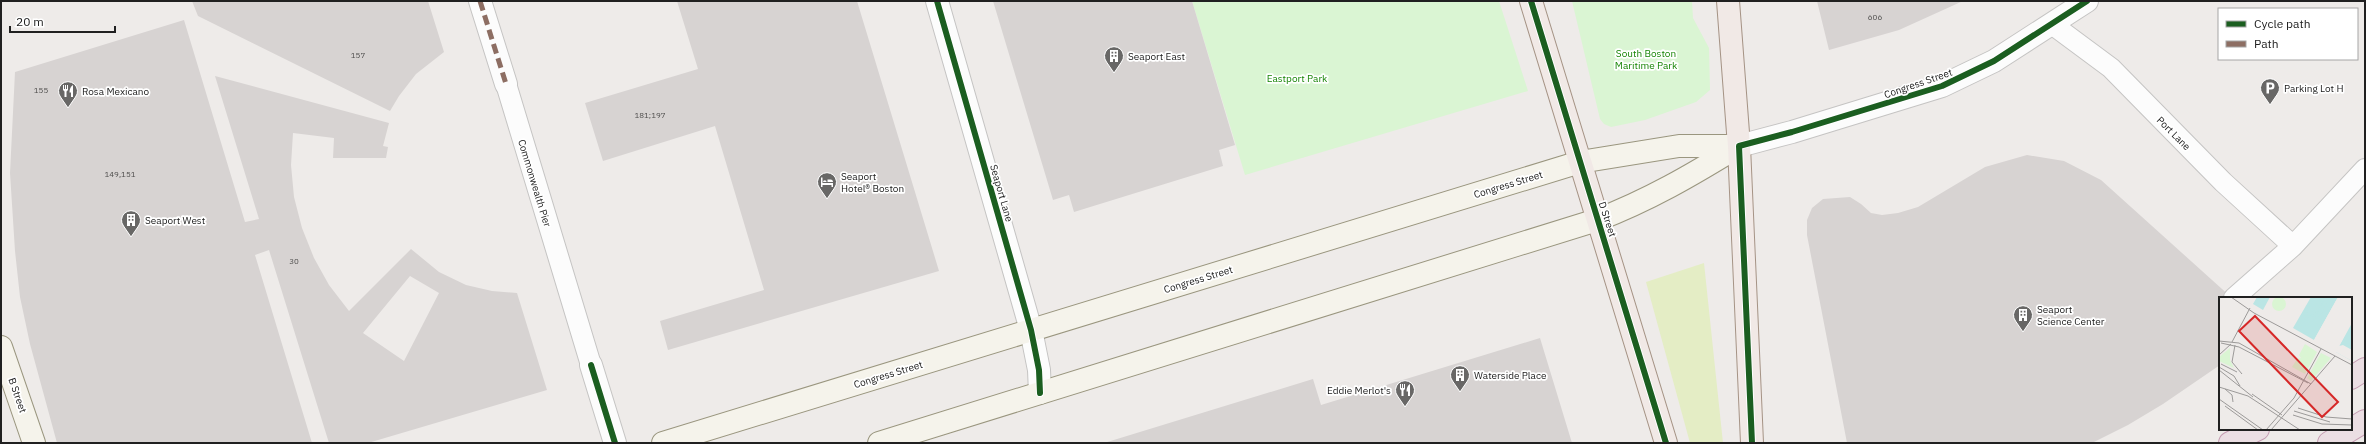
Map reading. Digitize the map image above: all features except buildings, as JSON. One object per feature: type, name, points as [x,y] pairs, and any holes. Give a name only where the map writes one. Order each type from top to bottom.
[{"type":"highway","points":[[2352,377],[2365,369]]},
{"type":"highway","points":[[2352,429],[2365,421]]},
{"type":"highway","points":[[2230,443],[2256,430]]},
{"type":"highway","points":[[2329,443],[2350,430]]},
{"type":"main road","name":"D Street","points":[[1531,1],[1666,443]]},
{"type":"main road","points":[[1728,1],[1739,146],[1752,443]]},
{"type":"main road","name":"Congress Street","points":[[663,443],[1580,162],[1679,146],[1739,146]]},
{"type":"main road","name":"Congress Street","points":[[879,443],[1597,220],[1639,204],[1680,182],[1739,146]]},
{"type":"main road","name":"B Street","points":[[1,347],[34,443]]},
{"type":"street","name":"Commonwealth Pier","points":[[480,1],[506,84]]},
{"type":"street","name":"Seaport Lane","points":[[937,1],[1031,330],[1038,363],[1040,393]]},
{"type":"street","name":"Congress Street","points":[[1739,146],[1792,132],[1942,86],[1994,61],[2053,25],[2087,1]]},
{"type":"street","points":[[591,365],[615,443]]},
{"type":"lane","name":"Port Lane","points":[[2053,25],[2111,68],[2223,182],[2293,246]]},
{"type":"lane","name":"Commonwealth Pier","points":[[506,84],[591,365]]},
{"type":"lane","points":[[2235,297],[2293,246],[2365,169]]},
{"type":"green space","name":"Eastport Park","points":[[1192,1],[1499,1],[1528,91],[1245,175]]},
{"type":"green space","name":"South Boston Maritime Park","points":[[1572,1],[1692,1],[1693,18],[1709,48],[1710,90],[1696,102],[1645,120],[1611,127],[1604,124],[1600,119]]},
{"type":"green space","points":[[1704,263],[1723,443],[1690,443],[1646,282]]},
{"type":"marked path","points":[[480,1],[506,84]]},
{"type":"cycle path","points":[[937,1],[1031,330],[1039,370],[1040,393]]},
{"type":"cycle path","points":[[1531,1],[1666,443]]},
{"type":"cycle path","points":[[1752,443],[1739,146],[1792,132],[1942,86],[1994,61],[2087,1]]},
{"type":"cycle path","points":[[591,365],[615,443]]},
{"type":"place","name":"Seaport East","points":[[1114,73]]},
{"type":"place","name":"Parking Lot H","points":[[2270,105]]},
{"type":"place","name":"Rosa Mexicano","points":[[68,108]]},
{"type":"place","name":"Seaport Hotel® Boston","points":[[827,199]]},
{"type":"place","name":"Seaport West","points":[[131,237]]},
{"type":"place","name":"Seaport Science Center","points":[[2023,332]]},
{"type":"place","name":"Waterside Place","points":[[1460,392]]},
{"type":"place","name":"Eddie Merlot's","points":[[1405,407]]}]
